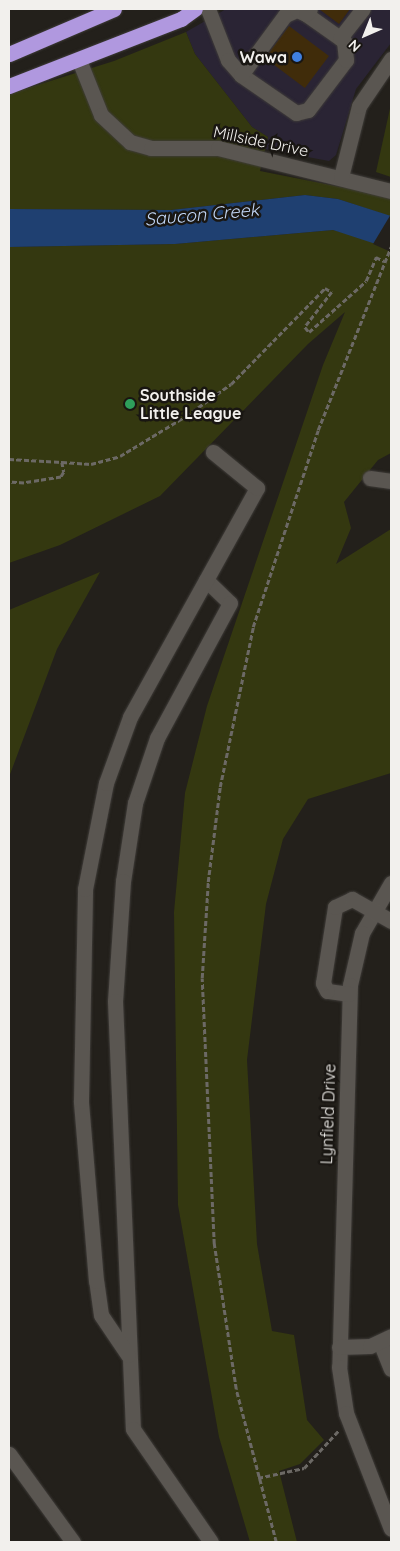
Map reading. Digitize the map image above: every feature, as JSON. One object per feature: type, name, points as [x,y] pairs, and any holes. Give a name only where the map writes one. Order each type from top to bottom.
[{"type":"highway","points":[[9,54],[114,9]]},
{"type":"highway","points":[[9,86],[79,60],[195,9]]},
{"type":"street","points":[[208,9],[222,51],[241,75],[291,112],[302,113],[346,60],[346,46],[340,38],[308,12],[297,10],[285,15],[241,75]]},
{"type":"street","points":[[340,38],[363,9]]},
{"type":"street","points":[[341,177],[359,106],[391,59]]},
{"type":"street","name":"Millside Drive","points":[[79,60],[101,114],[130,142],[151,148],[218,148],[341,177],[391,191]]},
{"type":"street","points":[[128,1355],[101,1314],[96,1281],[81,1101],[85,889],[116,751],[143,688],[257,488],[213,452]]},
{"type":"street","points":[[370,478],[391,481]]},
{"type":"street","points":[[206,580],[230,603],[157,738],[135,803],[123,881],[115,1001],[128,1355],[133,1429],[211,1542]]},
{"type":"street","name":"Lynfield Drive","points":[[391,883],[374,909],[358,945],[349,994],[339,1351],[341,1396],[391,1529]]},
{"type":"street","points":[[349,994],[327,991],[323,983],[331,918],[335,908],[348,899],[374,909],[391,921]]},
{"type":"street","points":[[339,1351],[386,1339],[391,1369]]},
{"type":"street","points":[[9,1454],[73,1542]]},
{"type":"path","points":[[276,1542],[236,1389],[214,1244],[202,978],[208,882],[220,787],[253,627],[315,438],[391,247]]},
{"type":"path","points":[[9,459],[91,464],[120,456],[186,416],[231,384],[325,288],[332,292],[305,327],[309,332],[366,281],[376,258],[384,261]]},
{"type":"path","points":[[9,482],[61,477],[62,462]]},
{"type":"path","points":[[258,1478],[291,1472],[315,1459],[349,1421]]},
{"type":"shaded area","points":[[226,9],[391,9],[391,43],[356,89],[336,155],[329,161],[265,149],[268,137],[252,127],[195,54],[186,32]]},
{"type":"green space","points":[[186,32],[195,54],[252,127],[268,137],[260,171],[391,197],[391,453],[378,460],[344,502],[351,528],[336,564],[391,529],[391,773],[308,799],[283,839],[266,904],[247,1060],[257,1244],[272,1331],[294,1335],[307,1420],[324,1440],[300,1464],[279,1471],[297,1542],[250,1542],[219,1437],[178,1205],[174,912],[185,793],[207,706],[323,365],[345,312],[308,344],[160,496],[60,545],[9,563],[9,247],[175,244],[333,230],[374,241],[389,216],[338,199],[305,195],[171,210],[9,209],[9,94],[114,61]]},
{"type":"green space","points":[[391,104],[391,177],[376,172]]},
{"type":"green space","points":[[100,572],[57,649],[9,777],[9,610]]},
{"type":"water","name":"Saucon Creek","points":[[305,195],[338,199],[391,216],[391,249],[333,230],[175,244],[9,247],[9,209],[171,210]]},
{"type":"pier","points":[[391,214],[391,252],[373,244]]},
{"type":"building","points":[[319,9],[350,9],[339,24]]},
{"type":"building","name":"Wawa","points":[[289,26],[329,56],[305,88],[265,58]]},
{"type":"place","name":"Wawa","points":[[297,57]]},
{"type":"place","name":"Southside Little League","points":[[130,404]]}]
